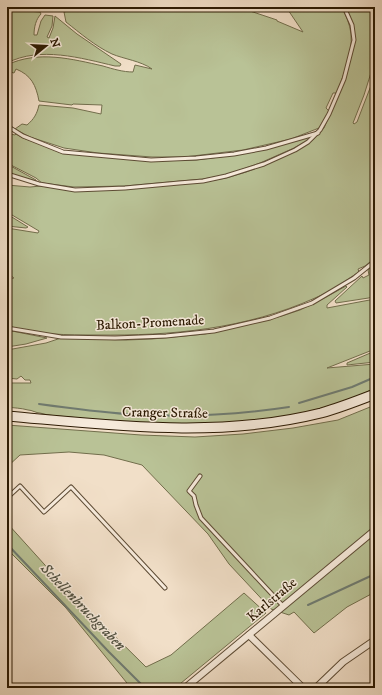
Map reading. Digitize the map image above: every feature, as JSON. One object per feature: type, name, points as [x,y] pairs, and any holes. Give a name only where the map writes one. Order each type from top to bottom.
[{"type":"main road","name":"Cranger Straße","points":[[7,416],[121,426],[195,428],[259,425],[322,413],[375,394]]},
{"type":"main road","name":"Cranger Straße","points":[[322,413],[336,413],[375,399]]},
{"type":"street","name":"Karlstraße","points":[[188,687],[375,530]]},
{"type":"street","points":[[249,635],[303,688]]},
{"type":"street","points":[[316,688],[343,662],[375,640]]},
{"type":"lane","points":[[7,174],[39,184],[75,190],[125,188],[203,181],[232,174],[276,159],[308,142],[318,132],[329,114],[344,79],[354,40],[352,25],[344,7]]},
{"type":"lane","points":[[12,129],[23,136],[63,152],[151,160],[196,158],[234,154],[266,148],[318,132]]},
{"type":"lane","name":"Balkon-Promenade","points":[[7,328],[61,337],[115,338],[166,336],[214,331],[270,318],[312,302],[354,278],[375,261]]},
{"type":"lane","points":[[200,476],[189,491],[194,496],[201,518],[283,606]]},
{"type":"lane","points":[[7,498],[20,486],[44,512],[71,487],[165,588]]},
{"type":"green space","points":[[286,7],[342,7],[350,27],[351,42],[347,64],[337,93],[333,93],[326,108],[329,111],[319,128],[291,139],[243,150],[184,157],[152,157],[98,153],[64,148],[30,137],[15,129],[22,124],[27,125],[29,123],[35,116],[39,105],[73,108],[101,114],[102,105],[72,105],[39,101],[34,85],[26,74],[16,69],[14,73],[7,71],[7,65],[19,60],[31,58],[55,57],[133,72],[135,65],[152,69],[138,62],[112,54],[100,47],[66,22],[64,12],[234,8],[238,11],[241,8],[277,20],[303,32]]},
{"type":"green space","points":[[344,7],[368,7],[375,21],[375,60],[353,123],[354,124],[357,122],[375,75],[375,258],[365,266],[358,269],[359,272],[321,296],[289,309],[235,324],[180,332],[125,335],[52,334],[7,326],[7,279],[14,278],[7,273],[7,228],[38,233],[39,231],[7,212],[7,185],[30,187],[41,186],[75,191],[125,189],[203,182],[226,178],[246,172],[279,159],[302,147],[313,140],[324,128],[344,81],[353,50],[354,36],[350,16]]},
{"type":"green space","points":[[14,10],[40,12],[41,14],[34,29],[34,35],[37,35],[41,21],[45,15],[53,16],[52,26],[47,37],[49,38],[53,28],[55,16],[77,34],[121,64],[120,66],[75,57],[47,54],[33,55],[7,63],[7,12]]},
{"type":"green space","points":[[7,133],[16,134],[23,138],[63,152],[151,161],[196,160],[235,155],[314,134],[312,138],[294,148],[260,163],[226,175],[203,179],[125,186],[74,187],[42,183],[36,178],[7,163]]},
{"type":"green space","points":[[7,164],[36,180],[36,181],[7,173]]},
{"type":"green space","points":[[7,214],[28,227],[7,226]]},
{"type":"green space","points":[[375,264],[375,297],[336,303],[335,301],[362,276],[363,278],[369,275],[368,270]]},
{"type":"green space","points":[[346,286],[347,287],[327,305],[327,308],[375,299],[375,349],[327,368],[375,364],[375,388],[340,402],[303,413],[265,419],[226,423],[186,424],[107,421],[55,416],[37,413],[31,410],[7,407],[7,383],[31,383],[30,380],[25,380],[21,376],[17,379],[7,378],[7,350],[46,343],[61,338],[126,340],[205,334],[282,316],[300,310]]},
{"type":"green space","points":[[7,330],[47,338],[26,344],[7,347]]},
{"type":"green space","points":[[375,351],[375,362],[347,365],[347,363]]},
{"type":"green space","points":[[375,405],[375,592],[347,607],[314,633],[294,612],[289,615],[271,609],[229,564],[208,534],[142,465],[104,455],[69,452],[20,455],[7,467],[7,425],[141,435],[195,437],[243,434],[293,428],[338,420]]},
{"type":"green space","points":[[7,523],[63,585],[146,667],[171,655],[244,593],[266,613],[175,688],[131,688],[66,608],[7,549]]},
{"type":"waterway","points":[[299,403],[352,387],[375,377]]},
{"type":"waterway","points":[[39,404],[83,410],[168,416],[229,414],[289,407]]},
{"type":"waterway","name":"Schellenbruchgraben","points":[[7,544],[143,686]]},
{"type":"waterway","name":"Schellenbruchgraben","points":[[308,605],[375,574]]}]
